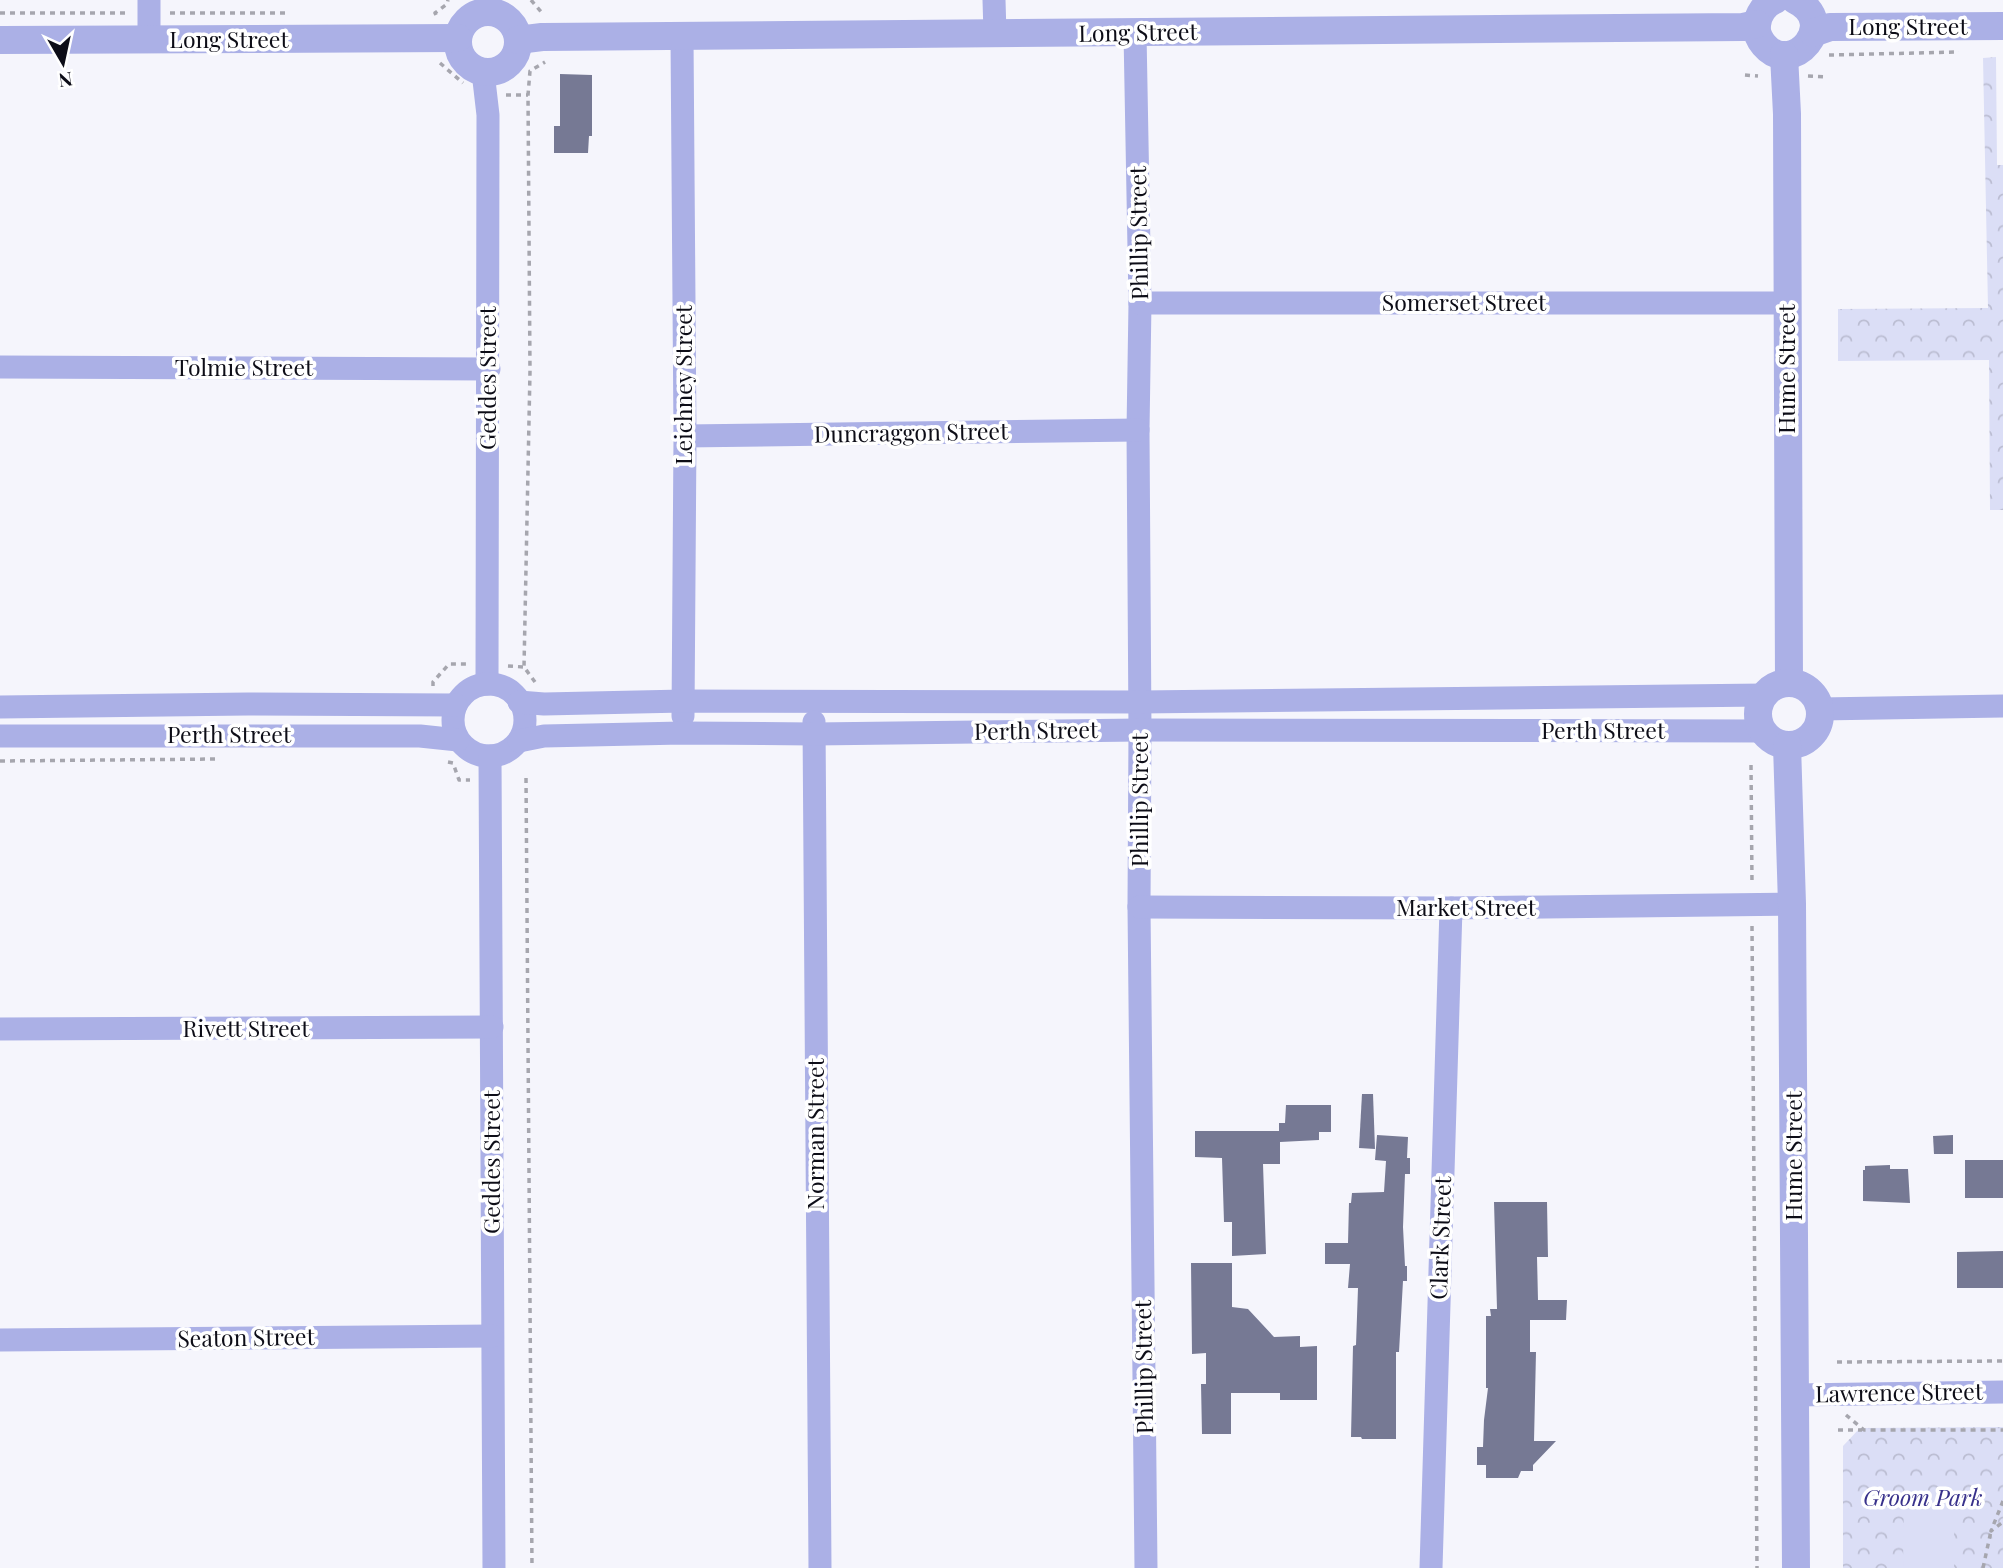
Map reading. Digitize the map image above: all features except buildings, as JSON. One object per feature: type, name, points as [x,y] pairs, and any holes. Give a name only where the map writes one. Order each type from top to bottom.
[{"type":"street","points":[[994,0],[995,34]]},
{"type":"street","points":[[1775,0],[1763,8],[1757,24],[1758,33],[1767,48],[1783,55],[1821,44],[1811,14],[1795,0]]},
{"type":"street","points":[[489,6],[515,28],[519,40],[517,52],[511,62],[495,71],[483,72],[463,59],[458,38],[468,20],[489,6]]},
{"type":"street","name":"Long Street","points":[[0,40],[149,18],[458,38]]},
{"type":"street","name":"Long Street","points":[[519,40],[542,37],[1742,27],[1757,24]]},
{"type":"street","name":"Long Street","points":[[1821,44],[1830,27],[2003,26]]},
{"type":"street","name":"Phillip Street","points":[[1135,33],[1140,303],[1139,907],[1146,1568]]},
{"type":"street","name":"Leichney Street","points":[[682,37],[685,436],[682,733]]},
{"type":"street","name":"Hume Street","points":[[1783,55],[1787,114],[1789,683]]},
{"type":"street","name":"Geddes Street","points":[[483,72],[488,115],[487,684]]},
{"type":"street","name":"Somerset Street","points":[[1140,303],[1787,303]]},
{"type":"street","name":"Tolmie Street","points":[[0,367],[489,369]]},
{"type":"street","name":"Duncraggon Street","points":[[685,436],[1138,430]]},
{"type":"street","points":[[1789,683],[1798,684],[1812,693],[1820,709],[1820,718],[1812,735],[1805,740],[1775,738],[1758,713],[1764,695],[1775,685],[1789,683]]},
{"type":"street","points":[[487,684],[507,690],[519,702],[525,723],[519,741],[506,752],[490,756],[472,752],[458,740],[453,719],[456,705],[466,693],[487,684]]},
{"type":"street","name":"Perth Street","points":[[519,702],[1140,702],[1764,695]]},
{"type":"street","name":"Norman Street","points":[[814,701],[820,1568]]},
{"type":"street","points":[[248,704],[248,735]]},
{"type":"street","name":"Perth Street","points":[[0,707],[456,705]]},
{"type":"street","points":[[1820,709],[2003,706]]},
{"type":"street","name":"Perth Street","points":[[519,741],[544,736],[682,733],[1140,730],[1775,738]]},
{"type":"street","name":"Perth Street","points":[[0,736],[420,736],[458,740]]},
{"type":"street","name":"Hume Street","points":[[1775,738],[1792,904],[1796,1568]]},
{"type":"street","name":"Geddes Street","points":[[490,756],[494,1568]]},
{"type":"street","name":"Market Street","points":[[1139,907],[1451,908],[1792,904]]},
{"type":"street","name":"Clark Street","points":[[1431,1568],[1451,908]]},
{"type":"street","name":"Rivett Street","points":[[0,1029],[492,1027]]},
{"type":"street","name":"Seaton Street","points":[[0,1340],[492,1336]]},
{"type":"street","name":"Lawrence Street","points":[[1795,1395],[2003,1392]]},
{"type":"path","points":[[0,13],[149,18],[285,13]]},
{"type":"path","points":[[1821,44],[1963,52]]},
{"type":"path","points":[[544,704],[542,691],[524,667],[530,372],[528,95],[530,71],[544,62],[558,62]]},
{"type":"path","points":[[1745,75],[1758,76]]},
{"type":"path","points":[[1806,76],[1827,77]]},
{"type":"path","points":[[0,761],[218,759]]},
{"type":"path","points":[[445,760],[453,763],[458,780],[490,781]]},
{"type":"path","points":[[1751,765],[1757,1568]]},
{"type":"path","points":[[526,779],[533,1568]]},
{"type":"path","points":[[1837,1362],[2003,1361]]},
{"type":"path","points":[[1838,1408],[1864,1430]]},
{"type":"path","points":[[1838,1430],[2003,1430]]},
{"type":"path","points":[[1983,1568],[1991,1531],[2003,1501]]},
{"type":"path","points":[[1991,1531],[2003,1522]]},
{"type":"green space","points":[[1996,57],[1997,165],[2003,165],[2003,510],[1990,510],[1989,360],[1838,361],[1838,309],[1988,308],[1983,58]]},
{"type":"green space","name":"Groom Park","points":[[2003,1427],[2003,1568],[1843,1568],[1843,1446],[1860,1428]]},
{"type":"green space","points":[[1904,1490],[1954,1491],[1954,1568],[1903,1568]]}]
